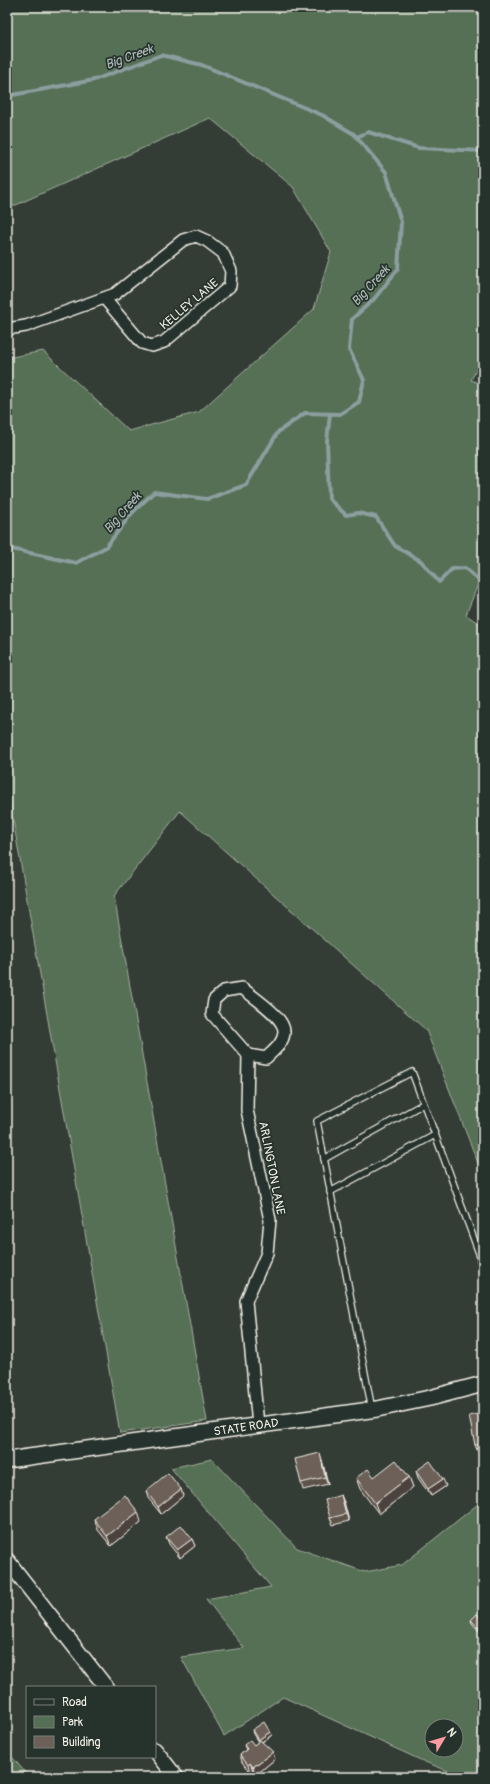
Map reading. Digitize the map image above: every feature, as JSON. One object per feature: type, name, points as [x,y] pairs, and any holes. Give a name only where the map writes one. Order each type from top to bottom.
[{"type":"main road","name":"STATE ROAD","points":[[7,1460],[372,1410],[430,1398],[483,1384]]},
{"type":"street","name":"KELLEY LANE","points":[[7,329],[26,326],[115,294],[183,240],[196,236],[207,241],[223,253],[231,271],[230,286],[164,342],[152,346],[142,343],[104,298]]},
{"type":"street","points":[[242,988],[281,1020],[284,1032],[279,1044],[266,1058],[248,1055],[212,1014],[214,1000],[224,991],[242,988]]},
{"type":"street","name":"ARLINGTON LANE","points":[[248,1055],[247,1110],[270,1220],[267,1253],[246,1301],[258,1425]]},
{"type":"street","points":[[7,1560],[105,1686]]},
{"type":"street","points":[[156,1751],[176,1777]]},
{"type":"lane","points":[[372,1410],[317,1121],[412,1072],[479,1254],[483,1273]]},
{"type":"lane","points":[[324,1159],[423,1104]]},
{"type":"lane","points":[[330,1192],[435,1135]]},
{"type":"green space","points":[[7,7],[483,7],[483,357],[471,380],[483,385],[483,571],[466,615],[483,626],[483,1176],[426,1030],[180,811],[114,896],[207,1421],[120,1433],[7,785],[7,358],[43,351],[129,431],[199,412],[314,309],[331,252],[293,187],[210,118],[7,209]]},
{"type":"green space","points":[[212,1459],[297,1548],[365,1572],[402,1565],[483,1500],[483,1777],[464,1777],[425,1762],[283,1697],[224,1736],[181,1657],[244,1648],[206,1599],[271,1587],[171,1468]]},
{"type":"green space","points":[[7,1751],[29,1777],[7,1777]]},
{"type":"building","points":[[483,1413],[483,1444],[475,1445],[469,1416]]},
{"type":"building","points":[[320,1453],[325,1477],[301,1483],[295,1459]]},
{"type":"building","points":[[396,1460],[409,1477],[375,1503],[356,1478],[368,1469],[374,1477]]},
{"type":"building","points":[[430,1461],[443,1479],[428,1489],[416,1471]]},
{"type":"building","points":[[168,1473],[181,1489],[158,1507],[146,1491]]},
{"type":"building","points":[[125,1495],[138,1512],[107,1536],[94,1519]]},
{"type":"building","points":[[341,1495],[346,1514],[330,1518],[325,1500]]},
{"type":"building","points":[[181,1525],[192,1539],[177,1550],[166,1537]]},
{"type":"building","points":[[477,1614],[483,1621],[483,1623],[478,1627],[471,1620]]},
{"type":"building","points":[[264,1722],[270,1732],[258,1740],[252,1730]]},
{"type":"building","points":[[250,1740],[254,1745],[260,1740],[273,1752],[253,1767],[250,1763],[248,1765],[240,1755],[247,1749],[244,1745]]},
{"type":"waterway","name":"Big Creek","points":[[7,96],[94,80],[161,55],[202,65],[322,115],[354,134],[386,172],[401,222],[398,269],[374,299],[352,319],[349,349],[364,380],[359,402],[340,414],[305,413],[278,432],[246,485],[207,499],[154,492],[132,513],[106,547],[76,563],[7,548]]},
{"type":"waterway","points":[[357,137],[368,132],[419,148],[483,151]]},
{"type":"waterway","points":[[330,414],[327,441],[329,499],[346,515],[358,513],[376,517],[395,546],[421,561],[439,582],[452,569],[465,568],[483,584]]}]
